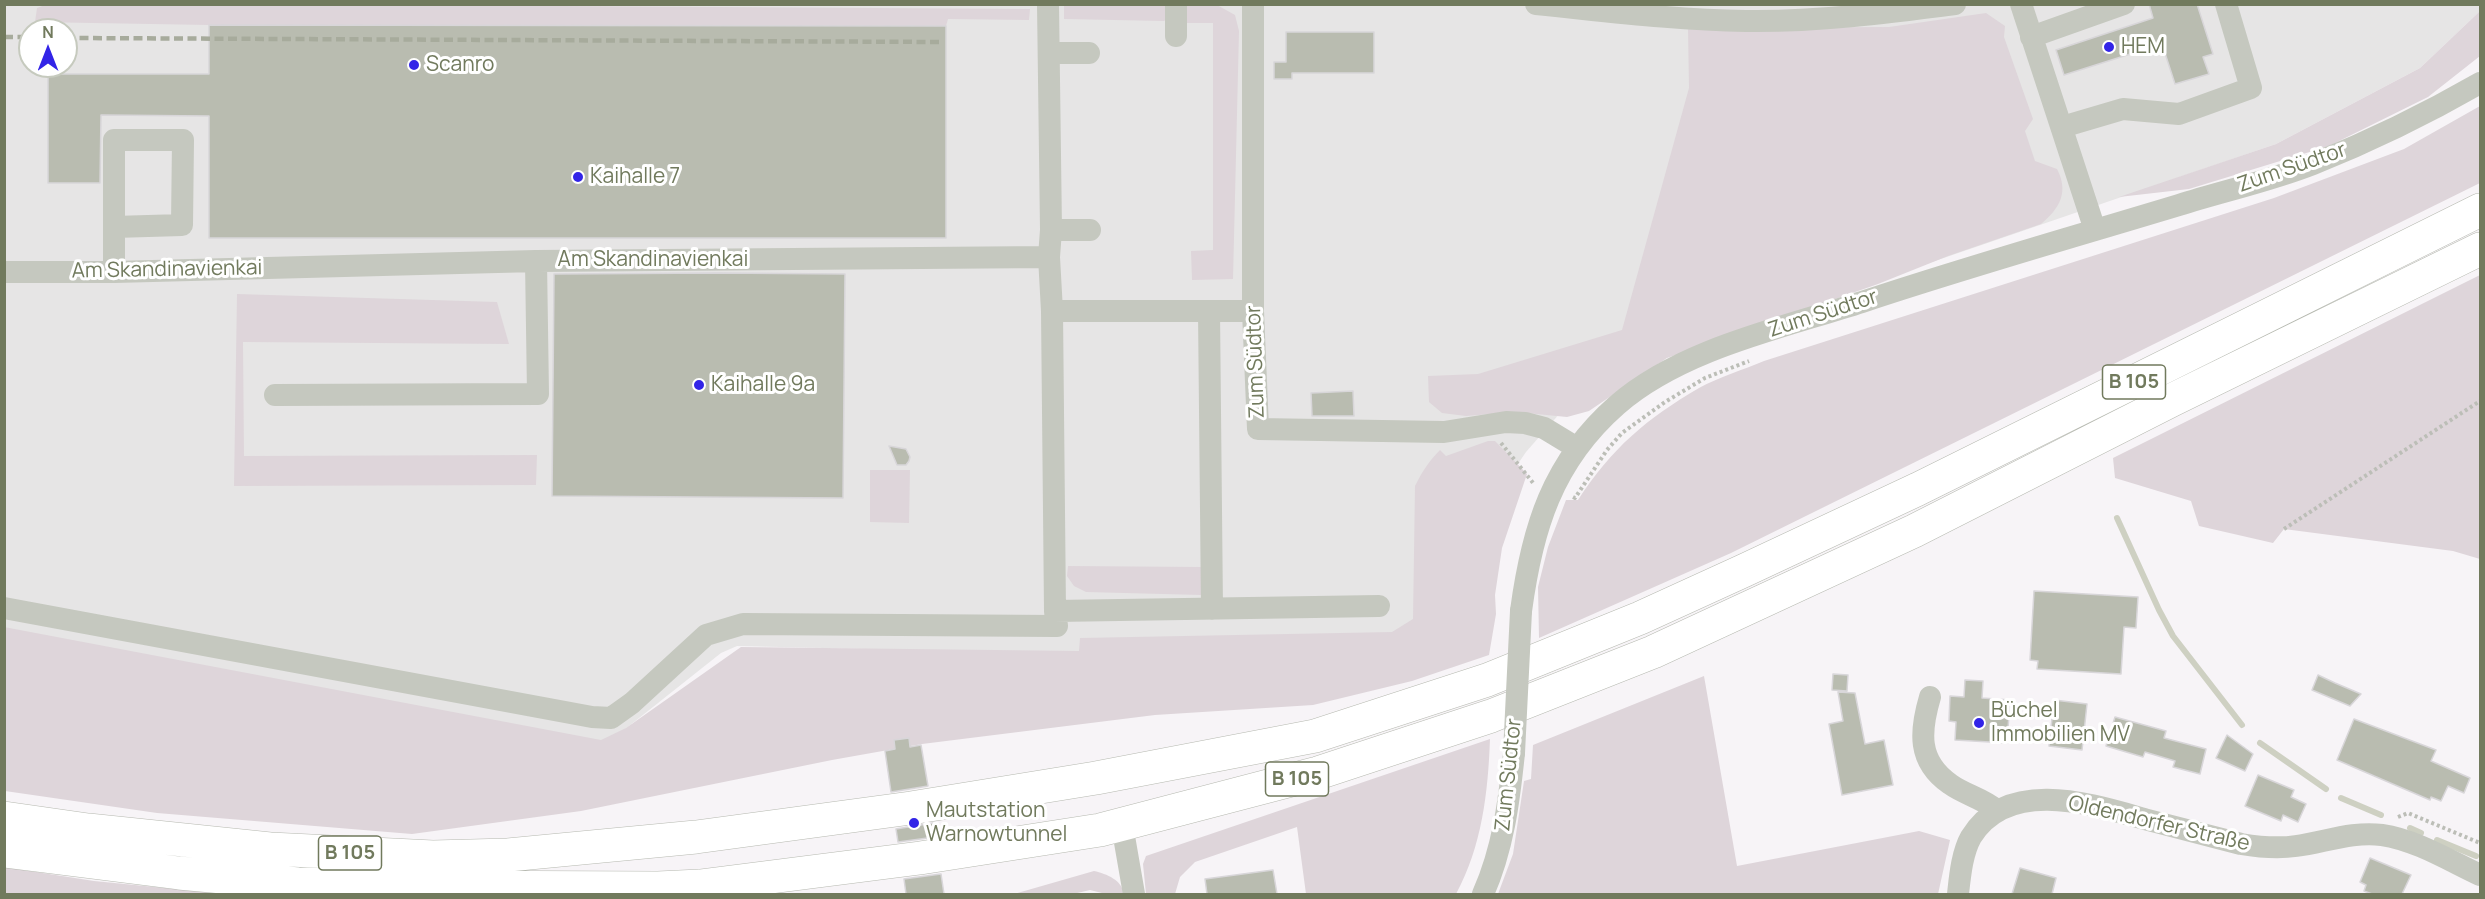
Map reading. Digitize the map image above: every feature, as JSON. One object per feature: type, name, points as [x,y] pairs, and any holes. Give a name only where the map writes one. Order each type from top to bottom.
[{"type":"highway","name":"B 105","points":[[4,818],[88,830],[270,849],[433,857],[508,855],[696,837],[911,808],[1096,778],[1315,736],[1487,680],[1640,618],[1743,572],[1918,489],[2481,210]]},
{"type":"highway","name":"B 105","points":[[4,852],[179,873],[286,882],[404,887],[609,889],[700,886],[920,858],[1122,825],[1318,773],[1459,727],[1552,693],[1653,652],[1914,531],[2182,395],[2479,250]]},
{"type":"street","points":[[4,608],[581,715],[611,718],[632,703],[706,635],[743,624],[1057,626],[1052,311],[1049,257],[1051,230],[1048,4]]},
{"type":"street","points":[[1176,4],[1176,36]]},
{"type":"street","name":"Zum Südtor","points":[[1253,4],[1253,310],[1258,429],[1444,432],[1486,424],[1516,423],[1544,428],[1577,448]]},
{"type":"street","points":[[1536,4],[1685,19],[1748,21],[1849,17],[1955,4]]},
{"type":"street","points":[[2021,4],[2095,230]]},
{"type":"street","points":[[2031,37],[2124,4]]},
{"type":"street","points":[[2061,128],[2123,109],[2179,114],[2251,88],[2226,4]]},
{"type":"street","points":[[1049,53],[1089,53]]},
{"type":"street","name":"Zum Südtor","points":[[1483,894],[1502,840],[1510,796],[1521,611],[1533,541],[1544,507],[1560,473],[1577,448],[1617,405],[1660,375],[1709,352],[1926,281],[2309,165],[2386,133],[2481,83]]},
{"type":"street","points":[[114,227],[182,225],[183,140],[114,140],[114,227],[114,272]]},
{"type":"street","points":[[1051,230],[1090,230]]},
{"type":"street","name":"Am Skandinavienkai","points":[[4,272],[114,272],[536,261],[1049,257]]},
{"type":"street","points":[[275,395],[538,394],[536,261]]},
{"type":"street","points":[[1052,311],[1253,310]]},
{"type":"street","points":[[1209,311],[1212,609]]},
{"type":"street","points":[[1055,611],[1379,606]]},
{"type":"street","points":[[1930,697],[1923,722],[1923,747],[1933,768],[1950,784],[1987,801],[1998,811]]},
{"type":"street","name":"Oldendorfer Straße","points":[[1958,894],[1963,860],[1971,838],[1984,822],[1998,811],[2016,803],[2038,800],[2074,802],[2265,848],[2296,846],[2347,836],[2382,835],[2400,839],[2481,875]]},
{"type":"street","points":[[1122,825],[1134,894]]},
{"type":"street","points":[[404,887],[438,894]]},
{"type":"path","points":[[1496,437],[1534,484],[1575,498],[1607,450],[1622,433],[1665,402],[1705,378],[1759,357]]},
{"type":"path","points":[[2284,529],[2481,402]]},
{"type":"shaded area","points":[[1167,4],[1168,18],[1164,21],[1064,19],[1064,5]]},
{"type":"shaded area","points":[[2480,4],[2480,11],[2420,68],[2276,144],[1658,356],[1561,412],[1526,452],[1509,477],[1472,616],[1395,637],[1080,654],[737,646],[721,653],[624,730],[600,743],[5,631],[4,5]]},
{"type":"shaded area","points":[[45,5],[409,5],[1030,9],[1029,20],[948,19],[946,26],[78,23],[78,18],[36,18],[37,8]]},
{"type":"shaded area","points":[[1187,5],[1217,5],[1235,15],[1239,31],[1233,279],[1192,280],[1191,251],[1213,250],[1213,23],[1186,23]]},
{"type":"shaded area","points":[[2480,11],[2480,56],[2428,97],[2329,146],[2189,189],[2119,197],[2276,144],[2420,68]]},
{"type":"shaded area","points":[[1986,13],[2005,26],[2004,37],[2033,119],[2025,131],[2035,161],[2057,169],[2061,177],[2061,199],[2058,206],[2041,224],[1667,358],[1589,411],[1567,417],[1516,412],[1466,416],[1442,413],[1429,402],[1428,376],[1478,374],[1622,330],[1689,88],[1688,28],[1889,27]]},
{"type":"shaded area","points":[[2480,106],[2480,183],[1731,553],[1539,638],[1538,587],[1548,547],[1566,500],[1578,500],[1604,465],[1631,436],[1663,411],[1699,388],[1764,361],[2274,198],[2404,149]]},
{"type":"shaded area","points":[[2480,275],[2480,559],[2453,551],[2284,529],[2273,543],[2199,526],[2191,501],[2115,478],[2113,458]]},
{"type":"shaded area","points":[[237,294],[497,302],[509,344],[243,342],[244,456],[537,455],[536,485],[234,486]]},
{"type":"shaded area","points":[[1488,441],[1495,441],[1527,474],[1502,548],[1495,595],[1496,614],[1489,655],[1412,681],[1313,705],[1155,715],[922,744],[581,811],[412,834],[157,813],[5,791],[4,627],[601,740],[626,728],[741,647],[1079,651],[1080,638],[1392,632],[1413,619],[1415,486],[1432,458],[1440,450],[1446,456]]},
{"type":"shaded area","points":[[870,470],[910,470],[909,523],[870,522]]},
{"type":"shaded area","points":[[1068,566],[1201,567],[1201,595],[1086,592],[1074,586],[1067,576]]},
{"type":"shaded area","points":[[1704,676],[1737,866],[1919,831],[1950,840],[1938,894],[1498,894],[1513,854],[1524,781],[1531,779],[1533,745]]},
{"type":"shaded area","points":[[1490,739],[1488,779],[1478,838],[1456,894],[1306,894],[1297,827],[1195,862],[1180,877],[1175,894],[1146,894],[1143,864],[1146,856]]},
{"type":"shaded area","points":[[4,867],[94,881],[226,894],[5,894]]},
{"type":"shaded area","points":[[1094,871],[1117,881],[1124,894],[1106,894],[1090,890],[1073,894],[1014,894]]},
{"type":"building","name":"HEM","points":[[2149,4],[2197,4],[2213,54],[2203,57],[2209,74],[2175,84],[2162,44],[2064,75],[2056,50],[2153,18]]},
{"type":"building","name":"Kaihalle 7","points":[[209,25],[946,26],[946,238],[209,238],[209,116],[101,115],[100,183],[48,183],[48,78],[78,78],[78,74],[209,74]]},
{"type":"building","points":[[1286,32],[1374,32],[1374,73],[1292,73],[1292,79],[1274,79],[1274,62],[1286,62]]},
{"type":"building","name":"Kaihalle 9a","points":[[554,274],[845,274],[843,498],[552,496]]},
{"type":"building","points":[[1353,391],[1354,416],[1312,416],[1311,393]]},
{"type":"building","points":[[889,446],[906,449],[910,457],[906,465],[897,465]]},
{"type":"building","points":[[2034,591],[2138,597],[2136,628],[2124,627],[2121,674],[2037,669],[2038,661],[2030,660]]},
{"type":"building","points":[[1833,674],[1848,675],[1847,691],[1832,690]]},
{"type":"building","points":[[2318,675],[2361,694],[2350,706],[2312,690]]},
{"type":"building","points":[[1965,680],[1983,681],[1982,698],[2010,700],[2007,743],[1955,740],[1956,722],[1949,721],[1950,696],[1964,697]]},
{"type":"building","points":[[1838,692],[1855,693],[1865,744],[1884,740],[1893,785],[1842,795],[1829,724],[1843,721]]},
{"type":"building","points":[[2054,700],[2087,704],[2082,750],[2049,746]]},
{"type":"building","points":[[2115,717],[2166,731],[2164,738],[2206,749],[2200,774],[2173,767],[2175,761],[2145,752],[2143,757],[2106,746]]},
{"type":"building","points":[[2354,719],[2436,750],[2431,761],[2470,778],[2464,793],[2448,786],[2441,801],[2431,797],[2430,800],[2337,760]]},
{"type":"building","points":[[2227,735],[2253,754],[2245,771],[2216,758]]},
{"type":"building","points":[[909,738],[910,747],[921,745],[928,786],[891,792],[885,751],[895,749],[894,740]]},
{"type":"building","points":[[2258,775],[2294,790],[2291,797],[2306,804],[2298,822],[2283,815],[2281,821],[2245,806]]},
{"type":"building","points":[[933,823],[935,837],[898,842],[896,829]]},
{"type":"building","points":[[2370,858],[2411,875],[2402,894],[2372,894],[2364,891],[2366,885],[2360,882]]},
{"type":"building","points":[[2020,868],[2056,878],[2052,894],[2012,894]]},
{"type":"building","points":[[1273,870],[1277,894],[1207,894],[1205,879]]},
{"type":"building","points":[[941,874],[944,894],[906,894],[904,879]]},
{"type":"waterway","points":[[2117,518],[2173,636],[2242,725]]},
{"type":"waterway","points":[[2260,743],[2326,789]]},
{"type":"waterway","points":[[2341,798],[2381,815]]},
{"type":"waterway","points":[[2410,828],[2421,833]]},
{"type":"waterway","points":[[2437,840],[2476,856]]},
{"type":"railway","points":[[4,37],[18,37]]},
{"type":"railway","points":[[78,38],[941,42]]},
{"type":"place","name":"HEM","points":[[2109,47]]},
{"type":"place","name":"Scanro","points":[[414,65]]},
{"type":"place","name":"Kaihalle 7","points":[[578,177]]},
{"type":"place","name":"Kaihalle 9a","points":[[699,385]]},
{"type":"place","name":"Büchel Immobilien MV","points":[[1979,723]]},
{"type":"place","name":"Mautstation Warnowtunnel","points":[[914,823]]}]
